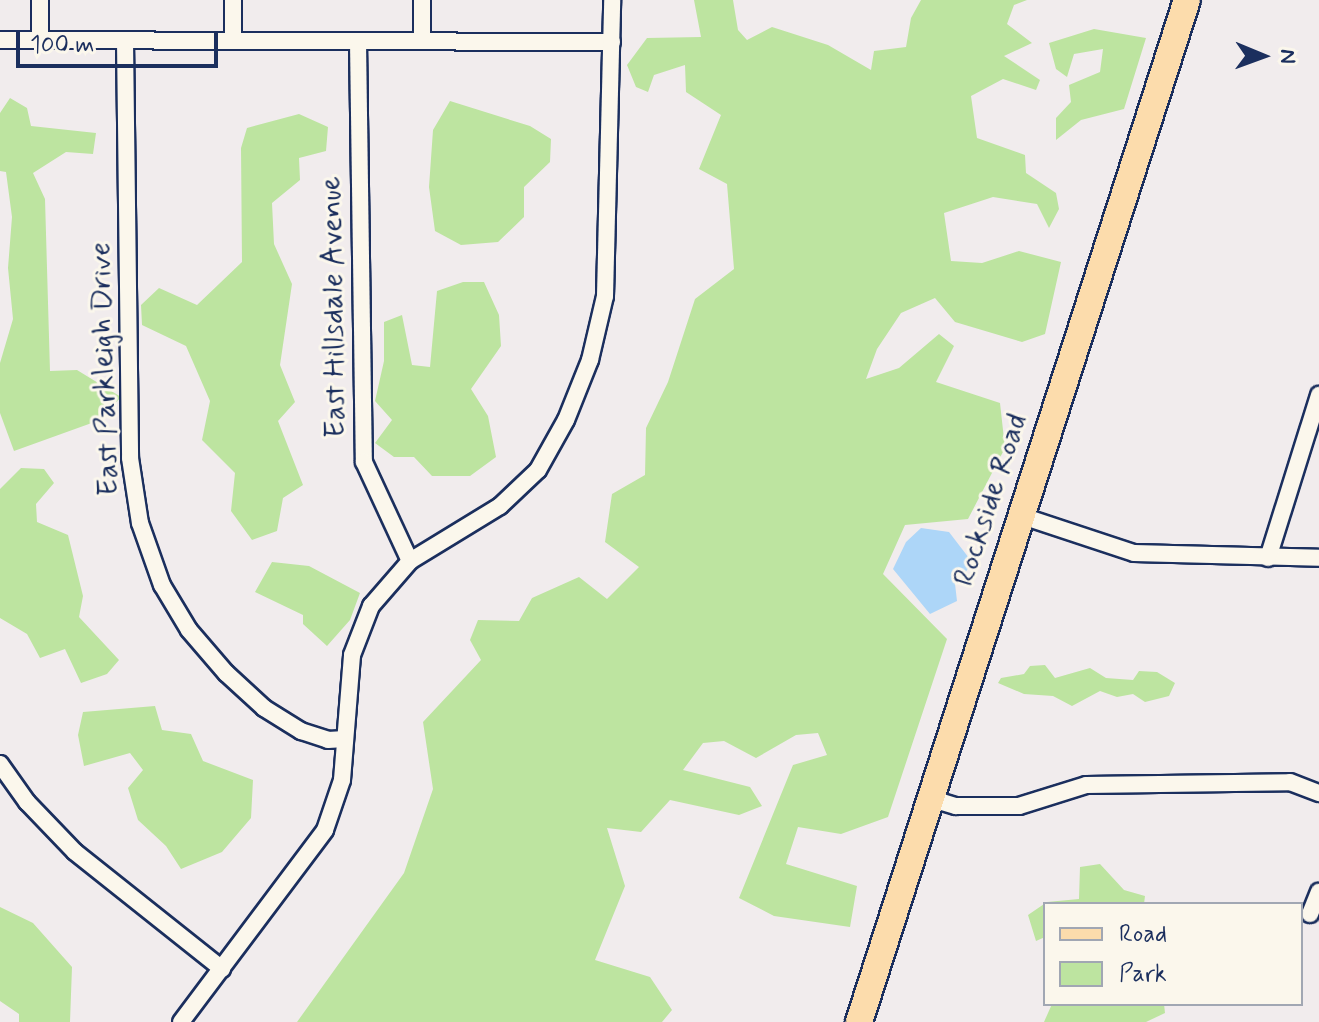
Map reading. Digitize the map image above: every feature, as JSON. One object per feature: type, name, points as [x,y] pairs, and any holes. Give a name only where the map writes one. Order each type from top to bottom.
[{"type":"main road","name":"Rockside Road","points":[[859,1022],[1019,515],[1187,0]]},
{"type":"street","points":[[40,0],[40,40]]},
{"type":"street","points":[[233,0],[233,40]]},
{"type":"street","points":[[422,0],[422,41]]},
{"type":"street","points":[[181,1022],[325,830],[342,780],[352,655],[371,606],[410,561],[500,506],[538,470],[566,420],[590,360],[605,296],[612,0]]},
{"type":"street","points":[[0,40],[612,42]]},
{"type":"street","name":"East Parkleigh Drive","points":[[125,41],[130,458],[140,523],[162,585],[189,630],[226,673],[264,708],[301,731],[328,740],[345,739]]},
{"type":"street","name":"East Hillsdale Avenue","points":[[358,42],[364,462],[410,561]]},
{"type":"street","points":[[1268,558],[1319,395]]},
{"type":"street","points":[[1019,515],[1134,553],[1319,558]]},
{"type":"street","points":[[0,764],[27,802],[75,852],[222,969]]},
{"type":"street","points":[[929,798],[991,808],[1019,806],[1086,785],[1290,782],[1319,793]]},
{"type":"street","points":[[1310,914],[1319,892]]},
{"type":"green space","points":[[694,0],[733,0],[738,30],[747,40],[772,27],[828,45],[871,70],[874,51],[906,47],[911,18],[921,0],[1027,0],[1014,5],[1007,24],[1032,43],[1004,56],[1040,80],[1036,90],[1003,79],[971,96],[977,138],[1025,155],[1026,173],[1056,193],[1059,209],[1049,228],[1037,204],[993,197],[944,213],[951,261],[982,263],[1019,251],[1061,262],[1045,334],[1022,342],[955,322],[935,298],[901,313],[877,349],[866,379],[899,368],[939,334],[954,346],[936,382],[1000,403],[1005,448],[968,519],[905,525],[883,574],[947,639],[888,817],[841,834],[798,827],[786,864],[857,886],[850,927],[774,916],[739,898],[793,765],[827,755],[818,733],[796,735],[756,758],[724,741],[703,743],[683,770],[750,787],[762,806],[739,815],[670,800],[641,832],[607,828],[625,886],[595,960],[650,977],[672,1010],[662,1022],[297,1022],[404,873],[433,789],[423,722],[481,660],[470,640],[478,620],[519,621],[532,598],[579,577],[607,599],[639,567],[605,542],[612,494],[645,475],[646,428],[668,382],[695,299],[734,269],[727,184],[699,169],[721,115],[686,92],[685,65],[654,75],[648,92],[636,87],[627,65],[647,38],[701,37]]},
{"type":"green space","points":[[1094,29],[1146,38],[1124,109],[1081,120],[1056,140],[1056,118],[1071,102],[1069,85],[1100,72],[1103,49],[1074,54],[1067,77],[1056,69],[1049,43]]},
{"type":"green space","points":[[10,98],[27,108],[31,126],[96,133],[93,154],[66,152],[33,173],[45,199],[50,371],[77,370],[121,397],[100,420],[14,451],[0,413],[0,363],[13,319],[8,268],[12,217],[6,172],[0,171],[0,113]]},
{"type":"green space","points":[[450,101],[530,126],[551,139],[550,162],[524,187],[524,217],[498,242],[461,245],[435,231],[429,187],[433,130]]},
{"type":"green space","points":[[299,114],[328,127],[326,151],[299,158],[300,180],[272,203],[274,244],[292,284],[280,365],[295,402],[278,421],[303,485],[283,498],[277,531],[252,540],[231,511],[235,473],[202,440],[210,401],[186,346],[142,325],[141,305],[159,288],[197,305],[242,262],[241,148],[247,128]]},
{"type":"green space","points":[[463,282],[484,282],[499,315],[501,346],[471,389],[488,416],[496,457],[470,476],[432,476],[414,457],[394,457],[375,443],[392,420],[375,401],[384,361],[384,322],[402,315],[412,365],[430,367],[437,291]]},
{"type":"green space","points":[[21,468],[44,469],[54,483],[36,504],[37,522],[68,535],[83,596],[79,617],[119,660],[107,674],[81,683],[65,649],[40,658],[27,634],[0,618],[0,489]]},
{"type":"green space","points":[[272,562],[309,566],[360,593],[350,620],[327,646],[303,624],[303,615],[255,592]]},
{"type":"green space","points":[[1045,665],[1055,678],[1090,668],[1106,678],[1133,680],[1139,671],[1157,672],[1175,683],[1169,696],[1145,702],[1133,694],[1117,697],[1100,691],[1072,706],[1053,696],[1024,694],[998,683],[1001,678],[1024,674],[1030,666]]},
{"type":"green space","points":[[155,706],[162,730],[191,734],[203,761],[253,780],[251,818],[222,852],[181,869],[166,846],[138,820],[128,788],[143,770],[130,753],[84,766],[78,735],[83,712]]},
{"type":"green space","points":[[1100,864],[1124,890],[1145,896],[1144,902],[1047,902],[1079,899],[1080,867]]},
{"type":"green space","points":[[1043,905],[1043,938],[1036,941],[1028,915]]},
{"type":"green space","points":[[0,907],[33,923],[72,967],[70,1022],[19,1022],[19,1014],[0,1001]]},
{"type":"green space","points":[[1051,1006],[1164,1006],[1165,1013],[1146,1022],[1044,1022]]},
{"type":"water","points":[[921,528],[949,532],[972,562],[964,575],[954,575],[957,601],[930,614],[893,569],[906,542]]}]
